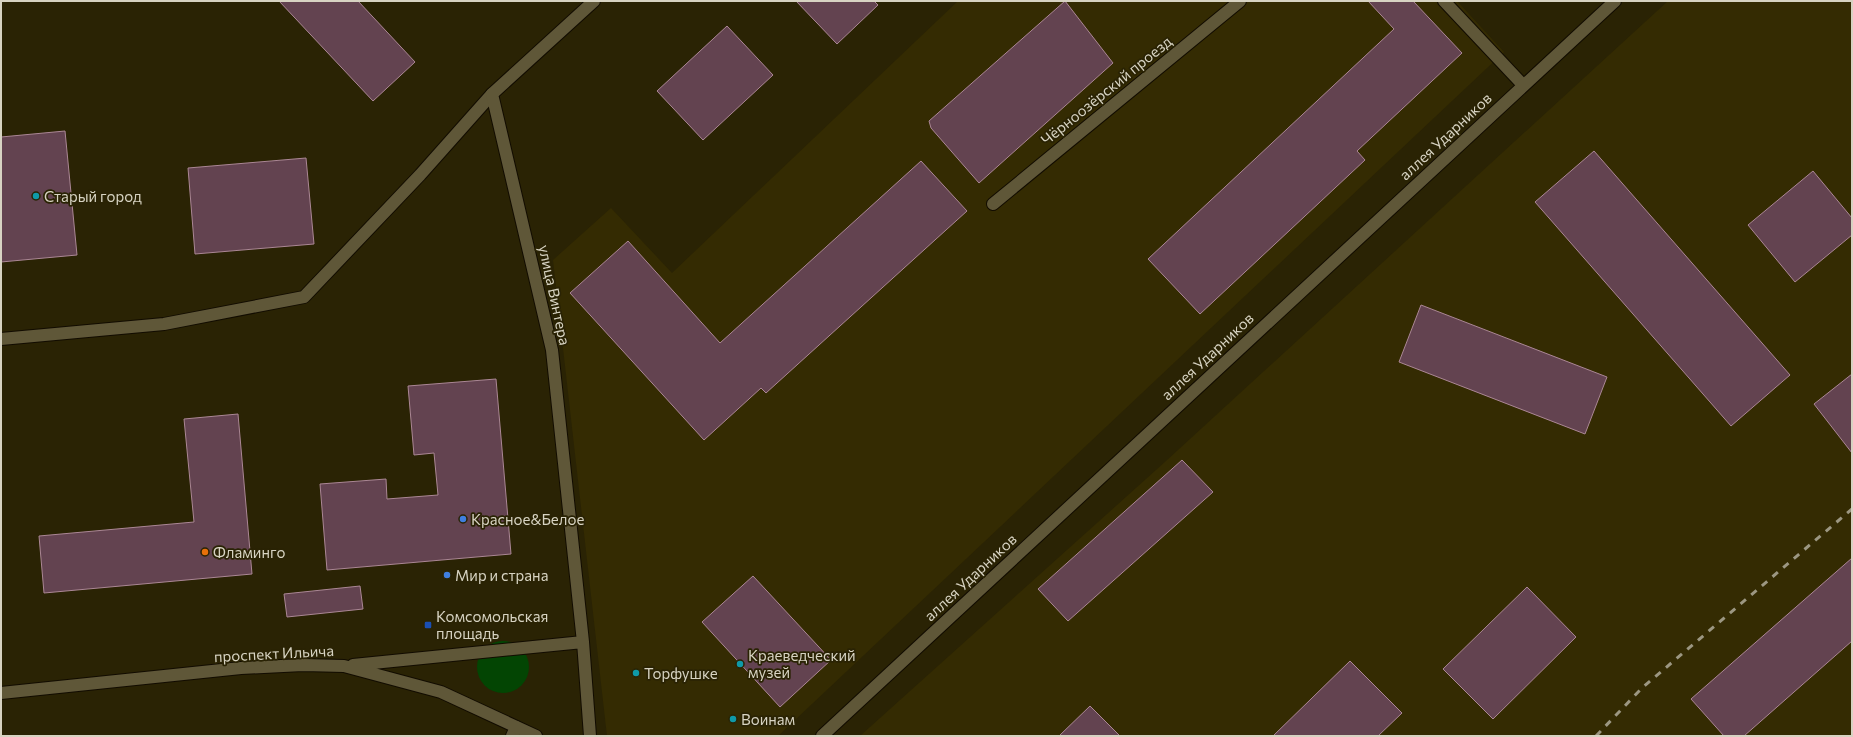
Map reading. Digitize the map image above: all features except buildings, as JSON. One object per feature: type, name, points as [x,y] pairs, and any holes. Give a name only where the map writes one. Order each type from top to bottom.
[{"type":"street","points":[[1,339],[164,324],[304,297],[420,175],[492,94],[594,1]]},
{"type":"street","name":"Чёрноозёрский проезд","points":[[993,204],[1240,1]]},
{"type":"street","points":[[1444,1],[1523,85]]},
{"type":"street","name":"аллея Ударников","points":[[822,736],[1615,1]]},
{"type":"street","name":"улица Винтера","points":[[492,94],[552,350],[583,642],[590,736]]},
{"type":"street","points":[[344,666],[583,642]]},
{"type":"street","name":"проспект Ильича","points":[[1,693],[241,668],[303,665],[344,666],[441,692],[514,732],[536,736]]},
{"type":"shaded area","points":[[958,1],[1457,1],[1504,52],[778,736],[607,736],[553,260],[611,208],[672,273]]},
{"type":"shaded area","points":[[1668,1],[1852,1],[1852,736],[860,736],[1166,461]]},
{"type":"green space","points":[[498,641],[508,641],[522,648],[529,662],[529,672],[522,686],[508,693],[498,693],[488,689],[481,682],[477,672],[477,662],[481,652],[488,645]]},
{"type":"railway","points":[[1596,736],[1642,688],[1852,509]]},
{"type":"place","name":"Старый город","points":[[36,196]]},
{"type":"place","name":"Красное&Белое","points":[[463,519]]},
{"type":"place","name":"Фламинго","points":[[205,552]]},
{"type":"place","name":"Мир и страна","points":[[447,575]]},
{"type":"place","name":"Комсомольская площадь","points":[[428,625]]},
{"type":"place","name":"Краеведческий музей","points":[[740,664]]},
{"type":"place","name":"Торфушке","points":[[636,673]]},
{"type":"place","name":"Воинам","points":[[733,719]]}]
